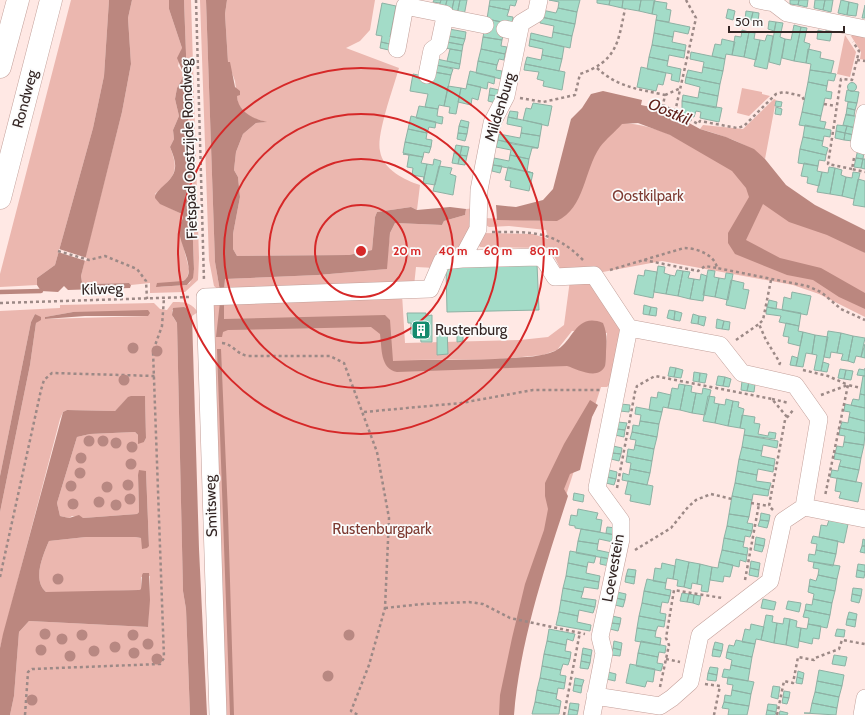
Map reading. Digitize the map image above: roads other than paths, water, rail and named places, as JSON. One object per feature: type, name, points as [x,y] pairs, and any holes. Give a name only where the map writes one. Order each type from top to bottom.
[{"type":"highway","points":[[0,67],[18,0]]},
{"type":"highway","name":"Rondweg","points":[[0,198],[51,0]]},
{"type":"street","name":"Mildenburg","points":[[462,259],[478,230],[480,190],[492,123],[506,96],[512,30],[536,14],[539,0]]},
{"type":"street","points":[[769,1],[787,13],[865,29]]},
{"type":"street","points":[[397,50],[402,3],[445,14],[445,17],[485,25]]},
{"type":"street","points":[[427,75],[432,50],[439,46],[445,17]]},
{"type":"street","points":[[865,113],[859,144],[865,146]]},
{"type":"street","points":[[462,259],[540,257],[545,260],[555,277],[594,275],[629,328],[720,345],[742,373],[795,385],[808,401],[819,419],[804,507]]},
{"type":"street","name":"Smitsweg","points":[[218,715],[206,343],[214,296],[430,289],[442,261],[462,259]]},
{"type":"street","name":"Loevestein","points":[[592,715],[604,653],[600,637],[621,538],[621,521],[597,488],[629,328]]},
{"type":"street","points":[[595,696],[660,706],[672,698],[690,682],[700,635],[770,581],[783,521],[804,507],[865,518]]},
{"type":"street","points":[[862,715],[865,698]]},
{"type":"waterway","points":[[0,292],[41,291]]},
{"type":"place","name":"Rustenburg","points":[[421,330]]},
{"type":"water label","name":"Oostkil","points":[[670,111]]},
{"type":"park label","name":"Oostkilpark","points":[[648,196]]},
{"type":"park label","name":"Rustenburgpark","points":[[382,529]]}]
